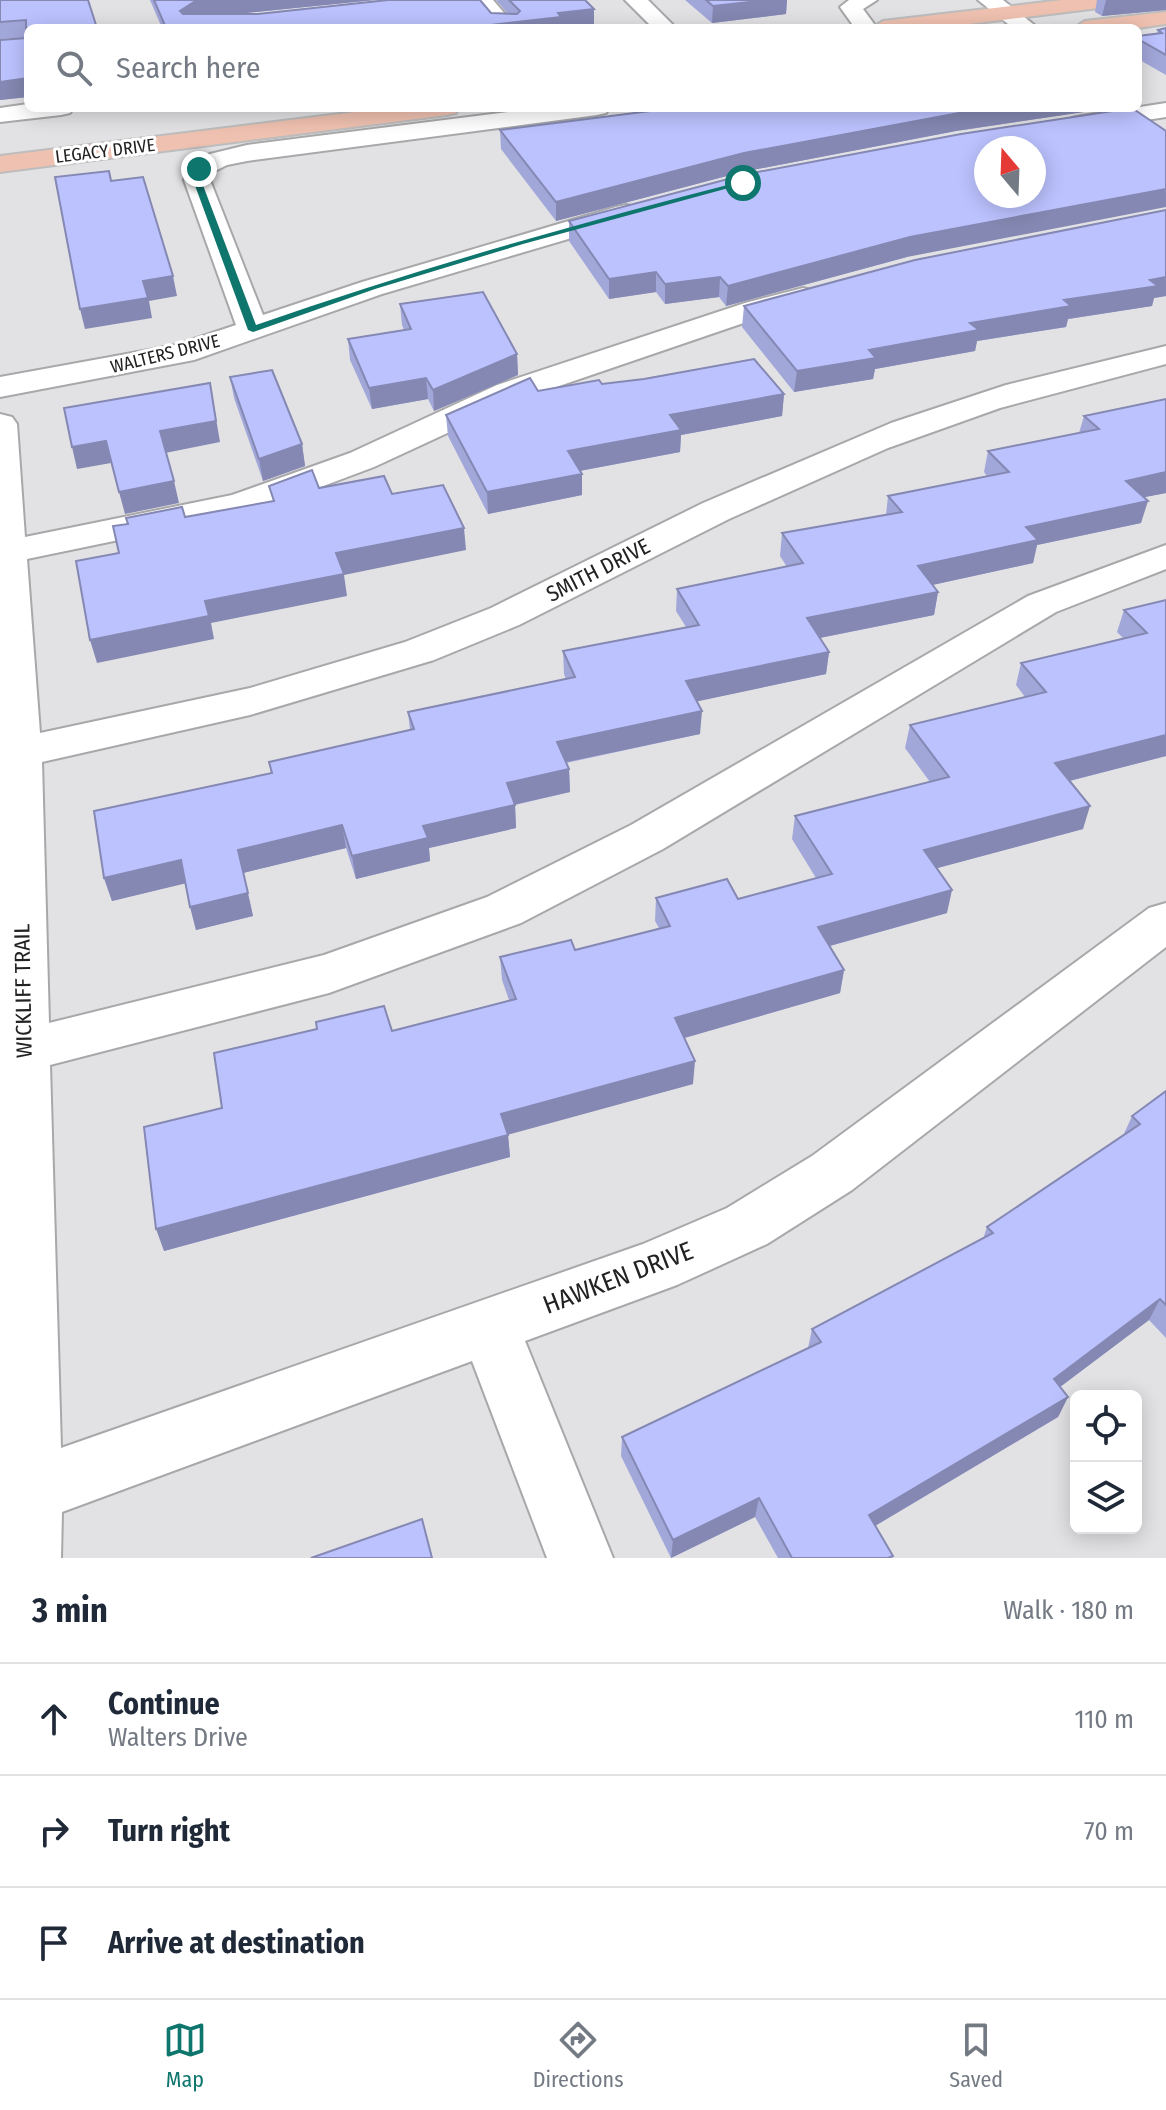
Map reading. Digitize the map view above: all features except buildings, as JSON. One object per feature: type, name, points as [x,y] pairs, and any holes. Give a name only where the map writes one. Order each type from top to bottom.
[{"type":"main road","points":[[905,24],[998,7],[1115,0]]},
{"type":"main road","points":[[1117,24],[1166,18]]},
{"type":"main road","name":"LEGACY DRIVE","points":[[0,164],[415,112]]},
{"type":"main road","name":"LEGACY DRIVE","points":[[0,135],[70,116]]},
{"type":"street","points":[[482,0],[503,24]]},
{"type":"street","points":[[638,2],[667,0]]},
{"type":"street","points":[[863,24],[851,7],[866,0]]},
{"type":"street","points":[[638,2],[661,24]]},
{"type":"street","points":[[998,7],[1021,24]]},
{"type":"street","points":[[1142,38],[1166,35]]},
{"type":"street","points":[[253,330],[197,180],[199,169],[219,159],[247,153],[566,112]]},
{"type":"street","points":[[1057,127],[1164,112]]},
{"type":"street","points":[[0,115],[70,116]]},
{"type":"street","name":"WALTERS DRIVE","points":[[0,387],[183,353],[372,288],[654,205]]},
{"type":"street","points":[[8,552],[241,504],[362,460],[509,392],[756,309],[832,289]]},
{"type":"street","name":"SMITH DRIVE","points":[[20,752],[322,682],[412,654],[524,607],[717,511],[921,424],[1057,381],[1166,355]]},
{"type":"street","name":"WICKLIFF TRAIL","points":[[0,424],[20,752],[24,1051],[15,1497],[28,1558]]},
{"type":"street","points":[[24,1051],[329,973],[504,910],[647,837],[1042,604],[1166,556]]},
{"type":"street","name":"HAWKEN DRIVE","points":[[15,1497],[656,1266],[747,1226],[832,1173],[1166,921]]},
{"type":"street","points":[[489,1326],[580,1558]]},
{"type":"route","points":[[199,169],[197,180],[253,330],[372,288],[520,242],[743,183]]}]
